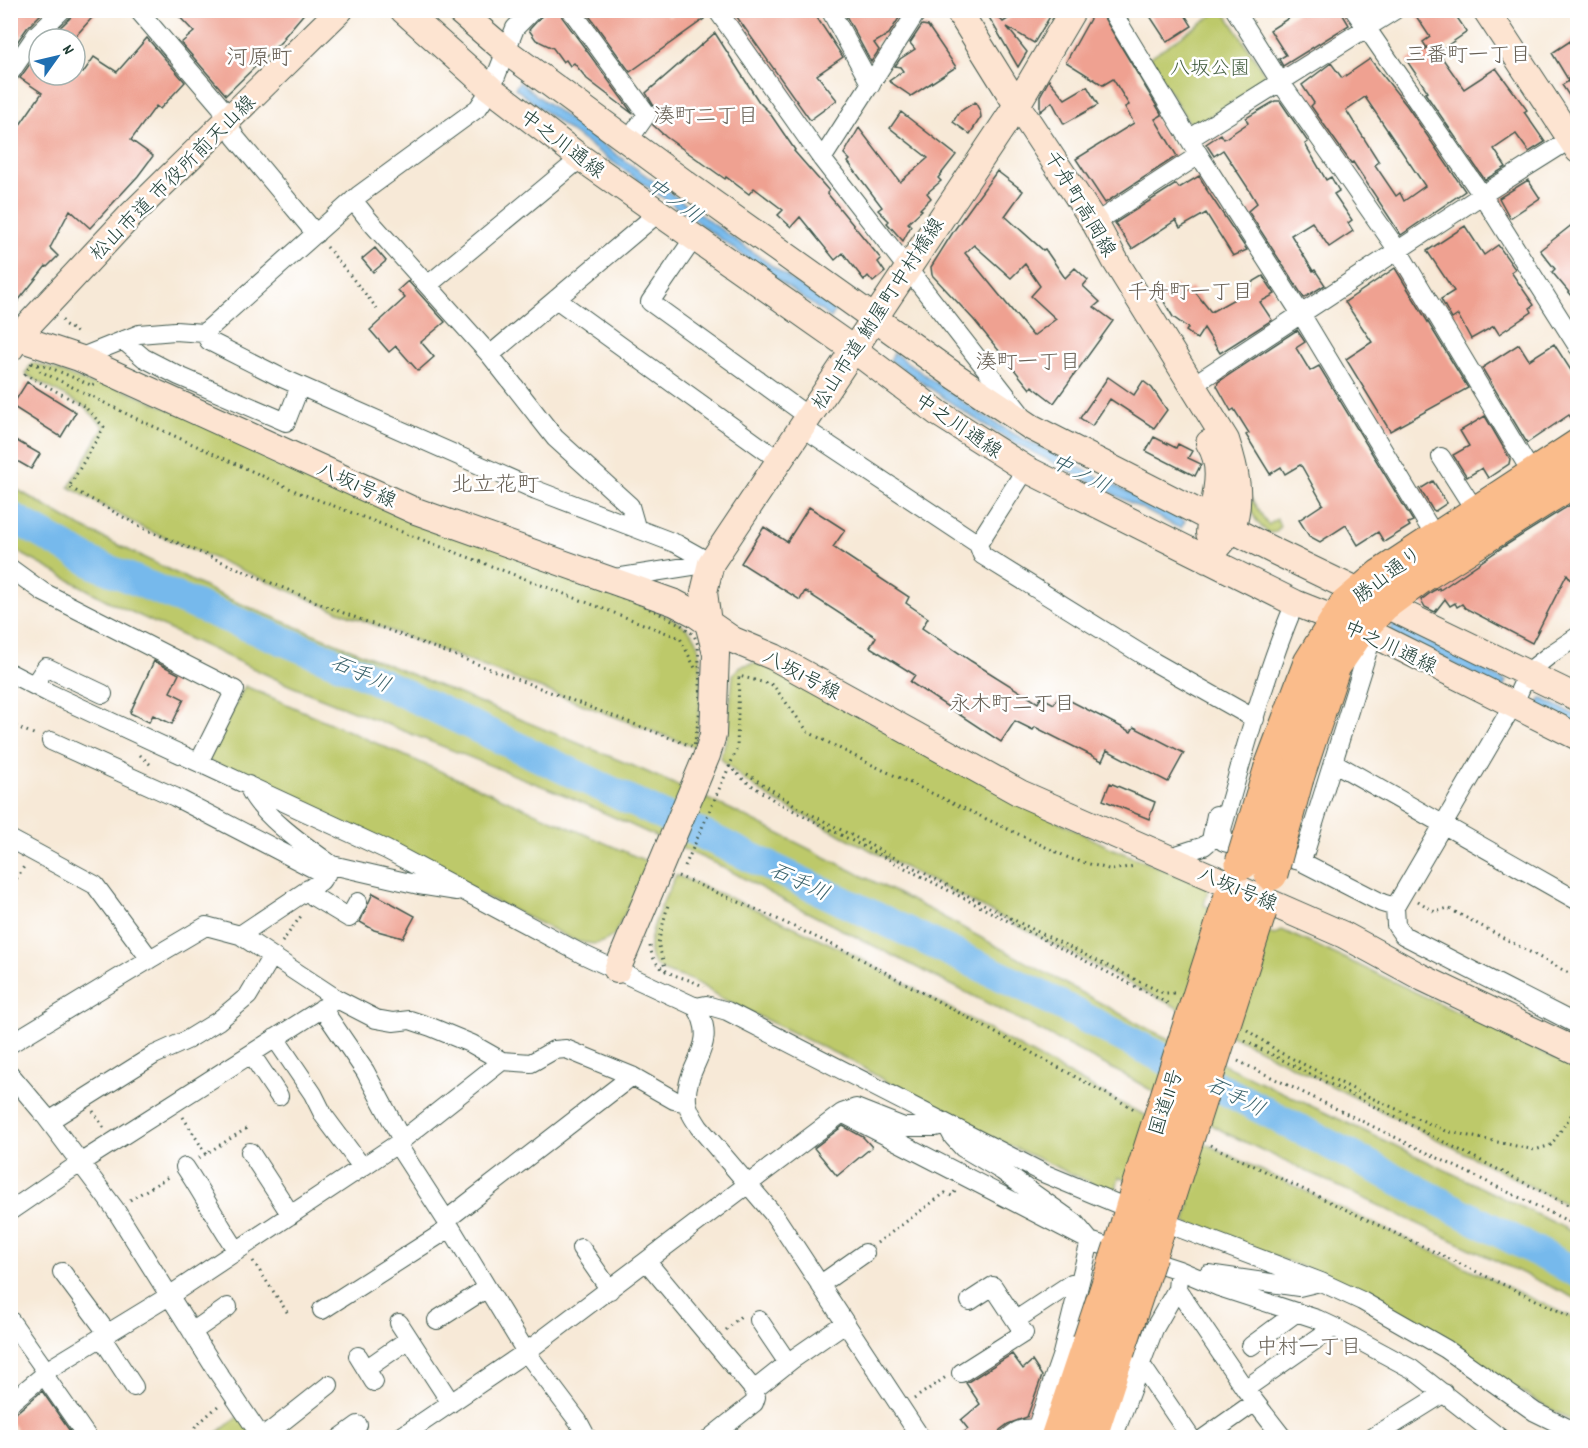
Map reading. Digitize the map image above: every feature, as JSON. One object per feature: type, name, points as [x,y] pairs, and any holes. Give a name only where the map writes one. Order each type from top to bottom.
[{"type":"highway","name":"勝山通り","points":[[1284,772],[1310,663],[1362,616],[1441,564],[1540,486],[1578,446]]},
{"type":"highway","name":"勝山通り","points":[[1362,616],[1380,576],[1476,512],[1540,486],[1578,478]]},
{"type":"highway","name":"国道11号","points":[[1090,1437],[1116,1352],[1120,1248],[1149,1206],[1250,889],[1284,772]]},
{"type":"highway","name":"国道11号","points":[[1042,1435],[1116,1352]]},
{"type":"street","points":[[10,73],[36,35],[62,10]]},
{"type":"street","points":[[138,10],[221,107],[236,137],[316,234]]},
{"type":"street","name":"松山市道 市役所前天山線","points":[[16,340],[131,215],[340,10]]},
{"type":"street","name":"中之川通線","points":[[403,10],[491,89],[581,158],[853,350],[938,413],[1026,469],[1295,603],[1362,616],[1528,672],[1578,698]]},
{"type":"street","name":"中之川通線","points":[[458,10],[507,52],[628,141],[955,376],[1031,427],[1274,551],[1362,616],[1513,705],[1578,737]]},
{"type":"street","points":[[79,358],[139,333],[175,331],[204,333],[353,200],[478,108],[491,89],[507,52],[514,28],[532,10]]},
{"type":"street","points":[[571,10],[647,114],[628,141]]},
{"type":"street","points":[[717,10],[822,159],[1031,427]]},
{"type":"street","points":[[830,10],[871,85]]},
{"type":"street","points":[[822,159],[918,10]]},
{"type":"street","name":"千舟町高岡線","points":[[941,10],[1013,109],[1089,227],[1116,261],[1186,390],[1226,440],[1234,464],[1238,493],[1221,523],[1207,560]]},
{"type":"street","name":"千舟町高岡線","points":[[958,10],[1013,109]]},
{"type":"street","name":"松山市道 鮒屋町中村橋線","points":[[617,970],[673,878],[720,761],[713,735],[716,654],[708,623],[704,592],[711,563],[1013,109],[1073,10]]},
{"type":"street","points":[[1111,10],[1189,139],[1301,314],[1436,538]]},
{"type":"street","points":[[1235,10],[1281,83],[1399,252],[1540,486]]},
{"type":"street","points":[[1354,10],[1482,195],[1578,347]]},
{"type":"street","points":[[1189,139],[1395,10]]},
{"type":"street","points":[[1186,390],[1399,252],[1482,195],[1574,145],[1486,10]]},
{"type":"street","points":[[1089,227],[1199,155]]},
{"type":"street","points":[[428,285],[581,158]]},
{"type":"street","points":[[353,200],[490,355],[555,438],[630,506],[636,526]]},
{"type":"street","points":[[490,355],[658,213]]},
{"type":"street","points":[[694,238],[650,302],[806,422],[978,544],[982,555],[1154,662],[1255,718]]},
{"type":"street","points":[[556,299],[780,461]]},
{"type":"street","points":[[204,333],[209,341],[300,386],[536,490],[636,526],[677,544],[711,563]]},
{"type":"street","name":"八坂1号線","points":[[16,340],[79,358],[413,510],[675,603],[733,640],[774,657],[1020,793],[1167,858],[1250,889],[1344,935],[1423,978],[1578,1052]]},
{"type":"street","points":[[123,340],[144,358],[178,376],[286,422],[300,386]]},
{"type":"street","points":[[1441,457],[1476,512]]},
{"type":"street","points":[[978,544],[1026,469]]},
{"type":"street","points":[[609,579],[711,563]]},
{"type":"street","points":[[10,568],[43,592],[234,690],[199,762]]},
{"type":"street","points":[[1295,603],[1284,628],[1222,829],[1224,842],[1300,861],[1382,903],[1399,900]]},
{"type":"street","points":[[1300,861],[1305,852],[1333,762],[1362,616]]},
{"type":"street","points":[[1578,636],[1528,672],[1513,705],[1399,900],[1396,925],[1403,935],[1578,1025]]},
{"type":"street","points":[[34,686],[46,667],[103,694]]},
{"type":"street","points":[[10,672],[34,686],[387,850],[468,891],[582,954],[696,1007],[704,1019],[705,1030],[703,1048],[688,1082],[687,1102],[699,1127],[776,1216],[921,1437]]},
{"type":"street","points":[[51,741],[329,870],[468,891]]},
{"type":"street","points":[[1333,762],[1578,901]]},
{"type":"street","points":[[248,785],[252,796],[329,870]]},
{"type":"street","points":[[1167,858],[1204,846],[1210,840],[1219,807],[1232,797]]},
{"type":"street","points":[[10,839],[95,885],[150,959]]},
{"type":"street","points":[[240,934],[311,893],[329,870]]},
{"type":"street","points":[[311,893],[349,918],[358,902]]},
{"type":"street","points":[[10,1044],[206,926],[240,934],[272,956],[330,1003],[376,1019],[393,1022],[410,1020],[472,1044],[502,1061],[531,1063],[554,1050],[566,1049],[632,1076],[674,1100],[687,1102]]},
{"type":"street","points":[[49,1121],[154,1055],[187,1040],[235,1008],[248,996],[272,956]]},
{"type":"street","points":[[10,1211],[80,1163],[330,1003]]},
{"type":"street","points":[[330,1003],[400,1142],[448,1224],[526,1352],[578,1421],[587,1437]]},
{"type":"street","points":[[696,1007],[706,1005],[727,1011],[1043,1173],[1149,1206],[1321,1282],[1398,1320],[1446,1349],[1535,1412],[1578,1433]]},
{"type":"street","points":[[274,1038],[313,1094],[324,1116],[362,1167]]},
{"type":"street","points":[[251,1054],[279,1096]]},
{"type":"street","points":[[11,1401],[45,1373],[169,1296],[400,1142],[502,1061]]},
{"type":"street","points":[[10,1074],[49,1121],[118,1214],[232,1394],[262,1437],[329,1385]]},
{"type":"street","points":[[322,1310],[448,1224],[632,1076]]},
{"type":"street","points":[[399,1437],[526,1352],[842,1113],[856,1108],[904,1127],[935,1127],[946,1124]]},
{"type":"street","points":[[842,1113],[964,1176],[1120,1248],[1219,1287],[1297,1312],[1334,1327],[1412,1369],[1500,1437]]},
{"type":"street","points":[[946,1124],[953,1137],[963,1148],[1002,1171],[1075,1223],[1120,1248]]},
{"type":"street","points":[[250,1152],[291,1215]]},
{"type":"street","points":[[185,1167],[240,1249]]},
{"type":"street","points":[[581,1248],[610,1290]]},
{"type":"street","points":[[1016,1320],[1072,1283],[1080,1282],[1120,1248]]},
{"type":"street","points":[[821,1284],[865,1253]]},
{"type":"street","points":[[647,1262],[754,1390],[756,1397],[754,1403],[710,1437]]},
{"type":"street","points":[[1179,1270],[1299,1287],[1321,1282]]},
{"type":"street","points":[[1116,1352],[1154,1329],[1177,1289],[1179,1270]]},
{"type":"street","points":[[62,1272],[105,1336],[134,1387]]},
{"type":"street","points":[[1008,1437],[1026,1428],[1042,1435],[1080,1282]]},
{"type":"street","points":[[961,1373],[1024,1333],[993,1286],[970,1301]]},
{"type":"street","points":[[437,1320],[487,1288]]},
{"type":"street","points":[[1177,1289],[1250,1396],[1284,1437]]},
{"type":"street","points":[[192,1332],[228,1307]]},
{"type":"street","points":[[1251,1346],[1297,1312]]},
{"type":"street","points":[[10,1320],[88,1437]]},
{"type":"street","points":[[759,1320],[788,1363]]},
{"type":"street","points":[[399,1323],[451,1403]]},
{"type":"street","points":[[754,1390],[845,1323]]},
{"type":"street","points":[[1204,1437],[1334,1327]]},
{"type":"street","points":[[366,1369],[409,1339]]},
{"type":"street","points":[[1113,1437],[1116,1352]]},
{"type":"street","points":[[1116,1352],[1191,1437]]},
{"type":"street","points":[[1372,1437],[1444,1393]]},
{"type":"street","points":[[1535,1412],[1549,1429],[1560,1437]]},
{"type":"street","points":[[340,1437],[358,1425]]},
{"type":"path","points":[[376,16],[381,10]]},
{"type":"path","points":[[316,234],[379,311]]},
{"type":"path","points":[[47,305],[60,315],[64,324],[70,329],[104,348]]},
{"type":"path","points":[[16,340],[40,371],[135,418],[300,493],[680,638],[700,679]]},
{"type":"path","points":[[32,363],[36,364],[93,386],[97,379],[212,424],[435,529],[658,612],[680,624],[694,635],[698,645],[699,723],[694,747],[328,607],[145,529],[69,487],[104,427],[85,407],[25,374],[32,363]]},
{"type":"path","points":[[1140,865],[1112,870],[1060,854],[808,732],[773,685],[740,676],[737,749],[720,761],[673,878],[760,911],[852,954],[1143,1114]]},
{"type":"path","points":[[10,724],[51,741]]},
{"type":"path","points":[[133,732],[132,744],[138,753],[167,780],[175,797]]},
{"type":"path","points":[[720,761],[775,801],[1177,1008]]},
{"type":"path","points":[[747,774],[801,809],[1020,922],[1163,993],[1174,993],[1180,996]]},
{"type":"path","points":[[10,889],[32,851]]},
{"type":"path","points":[[272,956],[311,893]]},
{"type":"path","points":[[672,896],[658,943],[665,971],[690,987]]},
{"type":"path","points":[[1399,900],[1435,912],[1448,908],[1578,978]]},
{"type":"path","points":[[649,944],[651,957],[657,967],[712,992]]},
{"type":"path","points":[[1238,1026],[1279,1052],[1365,1095],[1446,1131],[1535,1150],[1551,1145],[1578,1105]]},
{"type":"path","points":[[1238,1038],[1578,1210]]},
{"type":"path","points":[[1238,1061],[1578,1226]]},
{"type":"path","points":[[85,1098],[114,1142]]},
{"type":"path","points":[[174,1103],[206,1154]]},
{"type":"path","points":[[1202,1141],[1578,1320]]},
{"type":"path","points":[[865,1253],[945,1193],[952,1196],[964,1176]]},
{"type":"path","points":[[240,1249],[289,1315]]},
{"type":"path","points":[[713,1341],[752,1307],[759,1320]]},
{"type":"path","points":[[900,1408],[955,1371],[961,1373]]},
{"type":"path","points":[[201,1437],[195,1427],[232,1394]]},
{"type":"green space","name":"八坂公園","points":[[1219,11],[1224,11],[1266,76],[1265,82],[1196,125],[1189,123],[1149,58]]},
{"type":"green space","points":[[32,363],[93,385],[97,379],[677,621],[694,636],[700,658],[700,707],[694,747],[328,607],[145,529],[69,487],[104,427],[85,407],[25,374]]},
{"type":"green space","points":[[11,486],[79,526],[229,599],[638,768],[732,810],[934,912],[1150,1030],[1577,1234],[1577,1299],[1228,1134],[1128,1077],[725,868],[572,798],[291,686],[110,602],[11,548]]},
{"type":"green space","points":[[1250,497],[1268,525],[1277,519],[1280,526],[1276,532],[1270,533],[1259,524],[1247,500]]},
{"type":"green space","points":[[754,663],[769,667],[1113,849],[1209,887],[1204,905],[1274,935],[1282,930],[1577,1069],[1577,1210],[775,801],[744,780],[720,758],[727,737],[733,674],[741,666]]},
{"type":"green space","points":[[245,686],[651,863],[614,935],[596,944],[576,941],[207,760]]},
{"type":"green space","points":[[676,875],[852,954],[1126,1106],[1577,1320],[1577,1423],[1541,1404],[1440,1339],[1340,1281],[1185,1223],[1190,1204],[1119,1177],[1115,1194],[941,1114],[853,1062],[719,997],[694,982],[660,969],[653,961],[650,950],[651,938],[654,924]]},
{"type":"green space","points":[[240,1415],[258,1438],[211,1438]]},
{"type":"water","name":"中ノ川","points":[[519,82],[835,311],[831,318],[571,132],[515,88]]},
{"type":"water","name":"中ノ川","points":[[894,353],[970,407],[1010,432],[1185,521],[1181,528],[1006,438],[890,360]]},
{"type":"water","points":[[1393,624],[1506,681],[1502,689],[1390,632]]},
{"type":"water","points":[[1541,698],[1577,716],[1577,726],[1537,706]]},
{"type":"building","points":[[10,10],[45,10],[27,27],[13,48],[10,46]]},
{"type":"building","points":[[73,10],[99,10],[84,27],[61,27],[70,18]]},
{"type":"building","points":[[173,10],[307,10],[285,38],[226,95],[181,43],[194,32]]},
{"type":"building","points":[[547,10],[560,10],[562,17],[633,114],[587,79],[574,63],[570,66],[566,60],[563,62],[553,48],[536,40],[529,30]]},
{"type":"building","points":[[585,10],[664,11],[669,17],[679,10],[698,10],[704,19],[630,72]]},
{"type":"building","points":[[732,10],[812,10],[843,57],[817,75],[837,100],[810,120]]},
{"type":"building","points":[[843,10],[904,10],[889,34],[874,43],[879,50],[871,62]]},
{"type":"building","points":[[992,10],[1003,22],[1022,10],[1054,10],[1034,43],[1007,27],[1027,52],[1018,67],[987,14]]},
{"type":"building","points":[[1095,10],[1100,11],[1162,115],[1155,119],[1177,156],[1105,203],[1076,159],[1134,123],[1125,107],[1129,105],[1113,79],[1103,85],[1066,62]]},
{"type":"building","points":[[1146,10],[1182,10],[1192,26],[1167,42]]},
{"type":"building","points":[[1301,10],[1340,10],[1349,25],[1283,66],[1279,59],[1286,55],[1270,30]]},
{"type":"building","points":[[1412,10],[1452,10],[1467,32],[1438,52],[1464,89],[1496,68],[1527,110],[1524,112],[1545,142],[1529,152],[1516,134],[1494,149],[1506,167],[1485,180],[1425,93],[1428,92],[1407,61],[1427,48],[1423,42],[1430,37]]},
{"type":"building","points":[[922,25],[928,26],[956,67],[911,96],[889,81],[903,71],[900,67],[895,66],[900,59],[915,49],[910,43]]},
{"type":"building","points":[[715,33],[759,102],[769,112],[794,151],[829,191],[827,193],[881,259],[878,262],[885,272],[873,282],[868,276],[864,280],[843,253],[835,260],[800,217],[791,227],[778,215],[783,210],[754,188],[749,194],[666,137],[653,125],[658,113],[646,93]]},
{"type":"building","points":[[1578,36],[1578,109],[1562,85],[1569,81],[1552,53]]},
{"type":"building","points":[[147,38],[185,82],[160,109],[156,106],[131,140],[153,156],[138,176],[90,228],[70,210],[50,248],[58,256],[46,266],[10,311],[10,130],[15,132],[42,93],[33,87],[87,87],[87,67],[94,57],[117,72]]},
{"type":"building","points":[[1370,59],[1407,106],[1465,191],[1401,235],[1353,162],[1351,163],[1311,106],[1314,103],[1302,85],[1331,63],[1342,78]],"holes":[[[1365,97],[1425,186],[1404,201],[1400,193],[1396,196],[1375,165],[1379,162],[1346,110]]]},
{"type":"building","points":[[27,68],[27,83],[20,78]]},
{"type":"building","points":[[1049,80],[1065,99],[1087,86],[1098,105],[1064,124],[1052,102],[1040,112],[1040,96]]},
{"type":"building","points":[[1275,101],[1280,101],[1308,142],[1305,144],[1326,180],[1331,177],[1339,191],[1334,194],[1352,220],[1348,223],[1353,231],[1329,247],[1312,222],[1291,235],[1313,271],[1315,270],[1325,285],[1304,298],[1248,211],[1257,203],[1248,188],[1223,150],[1214,156],[1206,144],[1221,134],[1224,139],[1248,123],[1246,118]]},
{"type":"building","points":[[975,102],[981,117],[970,134],[953,122],[959,112]]},
{"type":"building","points":[[901,112],[956,155],[938,178],[941,181],[927,193],[931,198],[908,223],[911,226],[903,241],[878,210],[882,207],[844,154],[859,128],[900,182],[928,158],[890,128]]},
{"type":"building","points":[[997,171],[1023,191],[1005,216],[1043,250],[1045,249],[1065,278],[1075,268],[1088,280],[1083,286],[1100,302],[1094,307],[1113,321],[1054,403],[1032,386],[1030,389],[974,320],[932,275],[931,267]],"holes":[[[974,245],[1011,278],[1025,264],[1040,286],[1031,296],[1056,319],[1033,336],[965,253]]]},
{"type":"building","points":[[1199,176],[1247,250],[1233,256],[1206,213],[1180,228],[1176,220],[1132,249],[1115,223],[1176,184],[1179,188]]},
{"type":"building","points":[[1528,180],[1540,198],[1510,218],[1499,198]]},
{"type":"building","points":[[1578,220],[1578,303],[1552,272],[1555,269],[1540,250]]},
{"type":"building","points":[[1465,226],[1484,255],[1498,245],[1515,269],[1511,272],[1534,305],[1530,308],[1532,312],[1499,334],[1494,326],[1471,339],[1458,315],[1452,319],[1441,299],[1454,291],[1427,251]]},
{"type":"building","points":[[375,248],[386,261],[373,272],[362,259]]},
{"type":"building","points":[[1395,268],[1468,388],[1390,431],[1346,359],[1372,342],[1345,302]]},
{"type":"building","points":[[1263,276],[1275,294],[1260,302],[1272,320],[1220,353],[1204,328],[1197,339],[1186,331],[1188,328],[1173,317],[1160,295],[1176,285],[1181,294],[1192,288],[1211,312],[1247,292],[1246,290],[1252,286],[1251,283]]},
{"type":"building","points":[[408,281],[445,322],[421,342],[434,357],[418,371],[396,346],[389,352],[370,330],[405,298],[398,290]]},
{"type":"building","points":[[1297,330],[1305,342],[1296,348],[1310,371],[1319,366],[1413,521],[1408,523],[1410,526],[1384,542],[1378,532],[1358,545],[1346,525],[1320,542],[1309,536],[1299,520],[1323,504],[1302,467],[1300,465],[1285,474],[1281,467],[1270,474],[1246,435],[1249,433],[1234,409],[1231,411],[1217,386],[1218,382]]},
{"type":"building","points":[[1519,344],[1529,360],[1554,344],[1572,372],[1578,368],[1578,427],[1569,415],[1527,443],[1482,368]]},
{"type":"building","points":[[1108,377],[1134,395],[1143,381],[1152,388],[1167,410],[1154,428],[1110,399],[1092,426],[1080,418]]},
{"type":"building","points":[[27,382],[76,412],[61,437],[12,406]]},
{"type":"building","points":[[1485,416],[1510,459],[1509,464],[1488,478],[1482,468],[1467,477],[1453,455],[1469,446],[1460,431]]},
{"type":"building","points":[[10,437],[40,454],[31,469],[10,457]]},
{"type":"building","points":[[1154,437],[1176,448],[1178,444],[1192,451],[1188,458],[1201,464],[1195,476],[1146,451]]},
{"type":"building","points":[[1433,481],[1447,503],[1435,511],[1420,489]]},
{"type":"building","points":[[1578,500],[1578,590],[1567,574],[1532,643],[1465,608],[1462,604],[1457,607],[1455,603],[1450,606],[1445,599],[1435,612],[1425,607],[1421,600],[1433,591],[1439,588],[1440,590]]},
{"type":"building","points":[[809,507],[845,530],[833,547],[909,597],[906,603],[928,618],[922,628],[971,661],[1038,703],[1041,697],[1054,704],[1059,695],[1131,732],[1134,727],[1184,753],[1168,782],[1107,750],[1102,761],[1035,727],[1033,730],[1015,721],[1001,742],[910,682],[915,675],[870,647],[876,637],[805,591],[800,600],[741,563],[764,527],[787,542]]},
{"type":"building","points":[[154,661],[179,674],[170,692],[184,699],[172,724],[153,715],[149,722],[130,713]]},
{"type":"building","points":[[1110,783],[1155,802],[1149,819],[1103,800]]},
{"type":"building","points":[[373,893],[415,916],[403,938],[374,930],[360,922]]},
{"type":"building","points":[[843,1126],[863,1137],[872,1147],[837,1176],[814,1148]]},
{"type":"building","points":[[1012,1354],[1023,1369],[1032,1361],[1042,1376],[1027,1417],[1008,1424],[1000,1430],[997,1437],[958,1437],[968,1429],[961,1420],[980,1404],[966,1383]]},
{"type":"building","points":[[42,1391],[74,1437],[22,1437],[10,1421],[10,1414],[17,1412]]},
{"type":"waterway","name":"石手川","points":[[10,516],[95,564],[353,669],[1035,992],[1578,1273]]},
{"type":"district","name":"三番町一丁目","points":[[1468,54]]},
{"type":"district","name":"河原町","points":[[259,56]]},
{"type":"district","name":"湊町二丁目","points":[[706,115]]},
{"type":"district","name":"千舟町一丁目","points":[[1190,291]]},
{"type":"district","name":"湊町一丁目","points":[[1028,361]]},
{"type":"district","name":"北立花町","points":[[495,483]]},
{"type":"district","name":"永木町二丁目","points":[[1012,703]]},
{"type":"district","name":"中村一丁目","points":[[1309,1346]]}]
